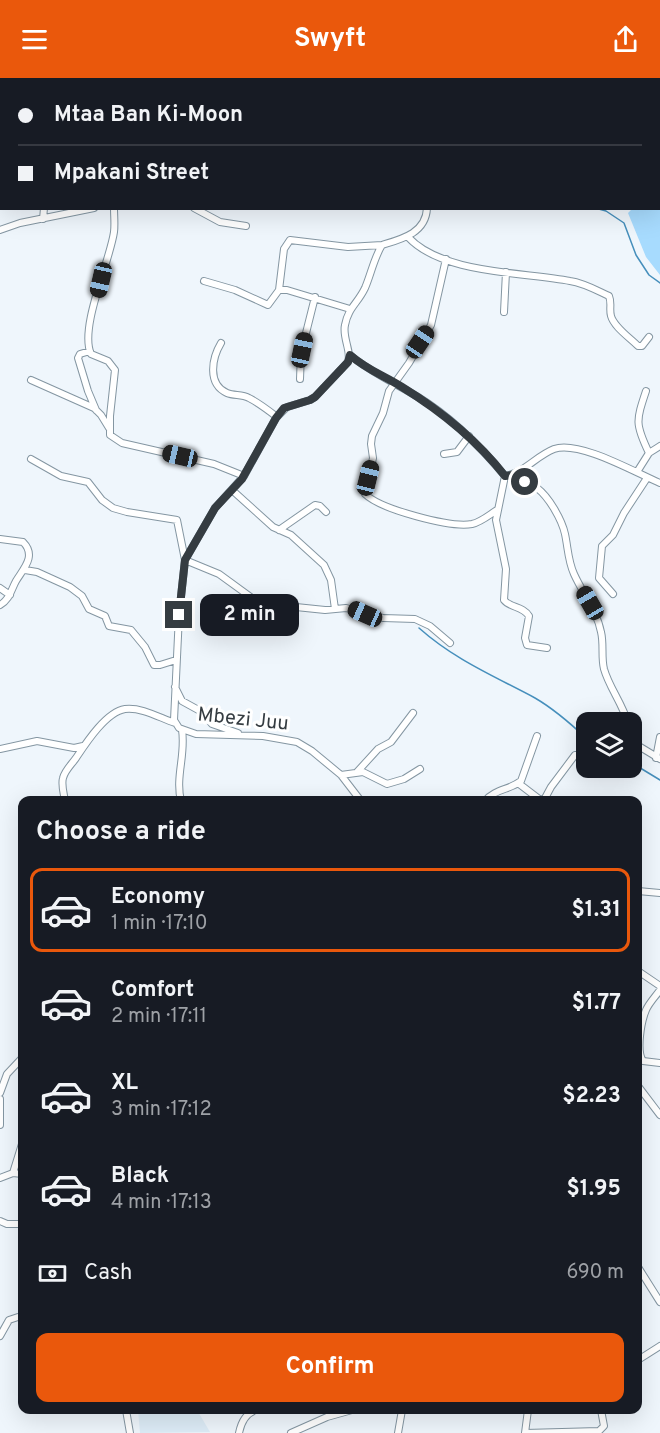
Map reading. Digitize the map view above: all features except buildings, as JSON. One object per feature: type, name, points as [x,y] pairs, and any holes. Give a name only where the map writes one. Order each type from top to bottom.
[{"type":"street","points":[[43,219],[44,210]]},
{"type":"street","points":[[0,230],[20,223],[85,210]]},
{"type":"street","points":[[109,428],[115,370],[108,361],[95,357],[90,351],[88,342],[114,234],[114,210]]},
{"type":"street","points":[[198,210],[220,222],[246,226]]},
{"type":"street","points":[[204,281],[268,305],[279,290],[284,249],[290,240],[348,247],[382,244],[408,237],[424,220],[426,210]]},
{"type":"street","points":[[408,237],[419,249],[474,268],[583,284],[609,296],[610,313],[614,322],[638,346],[642,346],[649,337]]},
{"type":"street","points":[[185,560],[215,508],[244,476],[277,417],[287,406],[315,397],[348,362],[350,355],[344,330],[350,309],[364,289],[382,244]]},
{"type":"street","points":[[446,259],[431,325],[409,363],[389,391],[383,413],[371,440],[373,458],[365,492],[366,497],[407,513],[456,524],[471,524],[497,510]]},
{"type":"street","points":[[504,312],[506,272]]},
{"type":"street","points":[[279,290],[315,297],[350,309]]},
{"type":"street","points":[[300,379],[301,354],[315,297]]},
{"type":"street","points":[[221,343],[212,365],[219,387],[229,394],[248,398],[277,417]]},
{"type":"street","points":[[90,351],[80,354],[78,358],[98,414]]},
{"type":"street","points":[[350,355],[364,368],[394,382],[437,410],[469,436],[508,475],[539,489],[556,511],[563,524],[568,558],[600,626],[603,665],[624,712]]},
{"type":"street","points":[[32,380],[63,396],[94,408],[101,415],[112,437],[122,443],[214,464],[244,476]]},
{"type":"street","points":[[646,391],[638,428],[649,453]]},
{"type":"street","points":[[444,454],[457,452],[469,436]]},
{"type":"street","points":[[637,472],[649,453],[660,446]]},
{"type":"street","points":[[547,648],[527,645],[525,638],[529,616],[526,612],[508,605],[504,600],[506,569],[496,520],[508,475],[558,448],[581,450],[660,483]]},
{"type":"street","points":[[31,459],[61,476],[88,482],[102,500],[114,508],[177,520],[185,560],[180,595],[174,684],[175,723]]},
{"type":"street","points":[[614,594],[599,578],[601,550],[604,543],[614,535],[624,513],[647,478]]},
{"type":"street","points":[[232,490],[249,507],[279,530],[291,535],[327,569],[335,609]]},
{"type":"street","points":[[279,530],[315,505],[320,506],[326,512]]},
{"type":"street","points":[[0,532],[3,539],[19,540],[26,545],[29,556],[25,570],[19,576],[10,595],[0,605]]},
{"type":"street","points":[[185,560],[219,574],[270,611],[296,607],[351,608],[383,618],[415,619],[430,626],[450,643]]},
{"type":"street","points":[[25,570],[37,572],[75,591],[82,596],[89,609],[105,616],[109,626],[131,630],[145,647],[154,665],[176,660]]},
{"type":"street","points":[[0,588],[10,595]]},
{"type":"street","points":[[174,684],[180,699],[202,712],[212,724],[245,736]]},
{"type":"street","points":[[65,796],[63,778],[83,746],[105,721],[123,710],[143,711],[175,723],[183,729],[184,746],[179,785],[180,796]]},
{"type":"street","points":[[357,772],[378,749],[391,742],[413,713]]},
{"type":"street","name":"Mbezi Juu","points":[[183,729],[204,735],[270,736],[297,742],[312,751],[341,775],[358,796]]},
{"type":"street","points":[[489,796],[493,792],[518,783],[522,778],[537,736]]},
{"type":"street","points":[[642,747],[658,758],[660,737]]},
{"type":"street","points":[[0,750],[37,741],[74,748],[83,746]]},
{"type":"street","points":[[546,796],[576,755]]},
{"type":"street","points":[[341,775],[357,772],[372,775],[387,784],[420,769]]},
{"type":"street","points":[[518,783],[535,796]]},
{"type":"street","points":[[642,891],[660,893]]},
{"type":"street","points":[[642,974],[660,988],[645,1012],[642,1030]]},
{"type":"street","points":[[642,1059],[660,1063]]},
{"type":"street","points":[[0,1093],[7,1074],[18,1062]]},
{"type":"street","points":[[642,1091],[660,1115]]},
{"type":"street","points":[[0,1100],[0,1125]]},
{"type":"street","points":[[13,1173],[18,1157]]},
{"type":"street","points":[[0,1178],[18,1174]]},
{"type":"street","points":[[0,1221],[7,1224],[18,1224]]},
{"type":"street","points":[[642,1273],[660,1302]]},
{"type":"street","points":[[0,1336],[9,1320],[18,1317]]},
{"type":"street","points":[[642,1357],[660,1346]]},
{"type":"street","points":[[127,1414],[130,1433]]},
{"type":"street","points":[[239,1433],[244,1420],[251,1414]]},
{"type":"street","points":[[291,1433],[340,1414]]},
{"type":"street","points":[[398,1433],[401,1414]]},
{"type":"street","points":[[527,1414],[525,1433],[602,1431],[604,1426],[602,1414]]},
{"type":"shaded area","points":[[631,210],[660,210],[660,275],[646,257],[628,213]]},
{"type":"shaded area","points":[[138,1414],[199,1414],[210,1432],[140,1433]]},
{"type":"waterway","points":[[602,210],[624,223],[636,255],[649,275],[660,283]]},
{"type":"waterway","points":[[419,628],[475,667],[542,702],[576,729]]},
{"type":"waterway","points":[[642,769],[660,780]]},
{"type":"route","points":[[179,615],[185,560],[215,508],[242,479],[284,408],[315,397],[348,362],[350,355],[364,368],[394,382],[437,410],[469,436],[505,476],[513,475],[525,482]]}]
